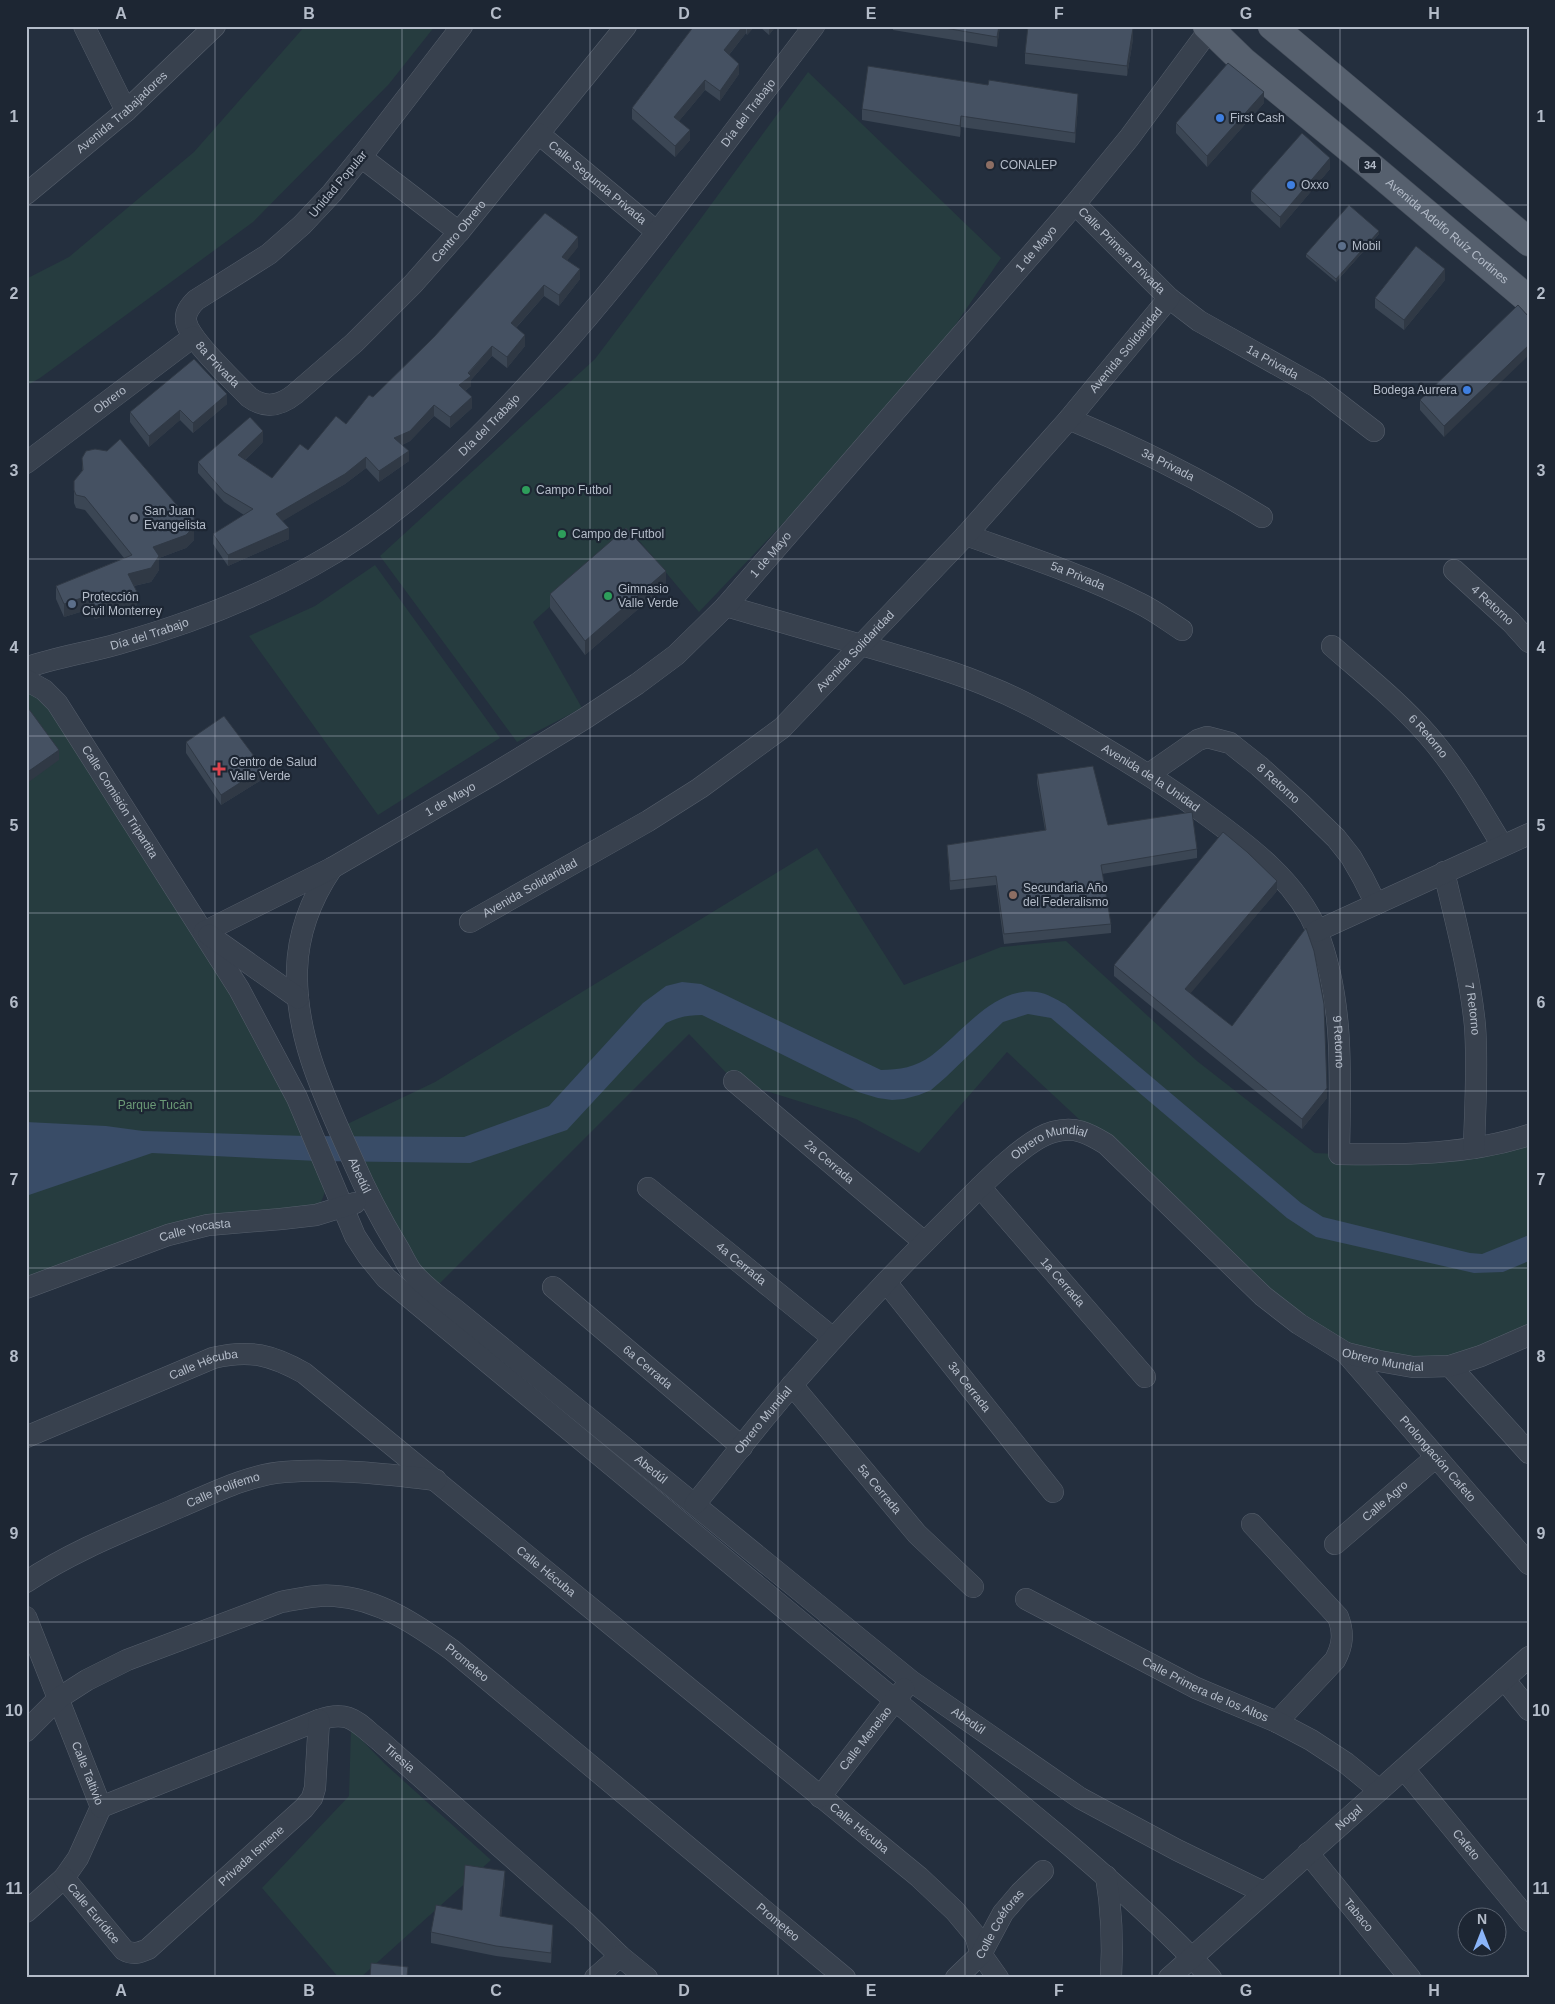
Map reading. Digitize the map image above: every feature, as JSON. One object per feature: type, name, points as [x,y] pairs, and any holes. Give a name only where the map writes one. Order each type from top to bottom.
[{"type":"main road","points":[[1272,26],[1529,242]]},
{"type":"main road","name":"Avenida Adolfo Ruíz Cortines","points":[[1210,27],[1250,66],[1384,176],[1529,300]]},
{"type":"street","points":[[84,26],[126,111]]},
{"type":"street","name":"Avenida Trabajadores","points":[[26,194],[126,111],[215,26]]},
{"type":"street","name":"Unidad Popular","points":[[187,312],[196,300],[269,254],[302,225],[332,193],[462,26]]},
{"type":"street","name":"Centro Obrero","points":[[265,405],[275,405],[286,401],[354,343],[413,284],[459,232],[626,26]]},
{"type":"street","name":"Día del Trabajo","points":[[35,665],[117,644],[186,622],[250,597],[314,565],[368,530],[427,485],[481,434],[584,322],[657,232],[814,26]]},
{"type":"street","name":"1 de Mayo","points":[[204,932],[332,868],[492,775],[599,709],[676,655],[726,606],[1076,204],[1129,138],[1210,27]]},
{"type":"street","name":"Calle Segunda Privada","points":[[539,134],[657,232]]},
{"type":"street","points":[[360,157],[459,232]]},
{"type":"street","name":"Calle Primera Privada","points":[[1076,204],[1169,298]]},
{"type":"street","name":"Avenida Solidaridad","points":[[470,922],[648,821],[740,761],[782,728],[863,646],[966,535],[1069,419],[1169,298]]},
{"type":"street","name":"1a Privada","points":[[1169,298],[1199,321],[1317,387],[1374,431]]},
{"type":"street","name":"8a Privada","points":[[187,312],[186,320],[193,337],[249,397],[265,405]]},
{"type":"street","name":"Obrero","points":[[26,463],[193,337]]},
{"type":"street","name":"3a Privada","points":[[1069,419],[1126,442],[1180,469],[1262,517]]},
{"type":"street","name":"5a Privada","points":[[966,535],[1109,588],[1142,604],[1182,630]]},
{"type":"street","name":"4 Retorno","points":[[1454,570],[1511,622],[1529,642]]},
{"type":"street","name":"Avenida de la Unidad","points":[[726,606],[863,646],[989,686],[1044,713],[1149,774],[1231,832],[1265,862],[1298,897],[1317,931]]},
{"type":"street","name":"6 Retorno","points":[[1332,646],[1398,704],[1427,734],[1450,762],[1471,793],[1502,845]]},
{"type":"street","name":"Calle Comisión Tripartita","points":[[26,680],[44,690],[57,703],[204,932]]},
{"type":"street","name":"8 Retorno","points":[[1149,774],[1198,740],[1207,738],[1230,743],[1259,766],[1336,838],[1363,878],[1376,904]]},
{"type":"street","points":[[1317,931],[1529,834]]},
{"type":"street","name":"Abedúl","points":[[332,868],[315,895],[303,928],[297,970],[298,998],[309,1053],[320,1085],[370,1198],[411,1270],[430,1292],[452,1306],[910,1681],[1080,1798],[1169,1846],[1263,1892]]},
{"type":"street","name":"7 Retorno","points":[[1444,872],[1470,986],[1474,1019],[1476,1070],[1474,1148]]},
{"type":"street","name":"9 Retorno","points":[[1317,931],[1331,982],[1338,1022],[1340,1057],[1339,1154],[1421,1154],[1474,1148]]},
{"type":"street","points":[[204,932],[298,998]]},
{"type":"street","name":"Abedúl","points":[[204,932],[239,989],[297,1098],[355,1236],[386,1278],[1106,1876],[1211,1978]]},
{"type":"street","name":"2a Cerrada","points":[[734,1081],[924,1242]]},
{"type":"street","name":"Obrero Mundial","points":[[695,1504],[833,1338],[924,1242],[980,1187],[1033,1140],[1052,1132],[1070,1129],[1087,1132],[1106,1144],[1263,1296],[1299,1324],[1346,1353],[1379,1362],[1413,1367],[1450,1366],[1481,1356],[1528,1336]]},
{"type":"street","points":[[1474,1148],[1508,1142],[1529,1135]]},
{"type":"street","name":"1a Cerrada","points":[[980,1187],[1144,1377]]},
{"type":"street","name":"4a Cerrada","points":[[648,1188],[833,1338]]},
{"type":"street","name":"Calle Yocasta","points":[[26,1288],[168,1234],[208,1225],[316,1214],[342,1208],[370,1198]]},
{"type":"street","name":"3a Cerrada","points":[[886,1282],[1052,1492]]},
{"type":"street","name":"6a Cerrada","points":[[553,1287],[742,1447]]},
{"type":"street","name":"Calle Hécuba","points":[[26,1437],[213,1358],[234,1353],[258,1354],[283,1361],[304,1373],[436,1480],[919,1877],[955,1911],[975,1935],[981,1954],[998,1978]]},
{"type":"street","name":"Prolongación Cafeto","points":[[1346,1353],[1529,1564]]},
{"type":"street","points":[[1450,1366],[1529,1453]]},
{"type":"street","name":"5a Cerrada","points":[[792,1386],[917,1534],[973,1587]]},
{"type":"street","name":"Calle Agro","points":[[1335,1544],[1436,1457]]},
{"type":"street","name":"Calle Polifemo","points":[[26,1582],[78,1551],[217,1492],[256,1478],[283,1472],[337,1471],[436,1480]]},
{"type":"street","points":[[1252,1524],[1338,1617],[1342,1627],[1343,1637],[1340,1650],[1334,1660],[1277,1722]]},
{"type":"street","name":"Prometeo","points":[[26,1731],[60,1698],[87,1680],[127,1660],[281,1602],[334,1596],[360,1600],[390,1611],[422,1629],[452,1650],[845,1978]]},
{"type":"street","name":"Calle Primera de los Altos","points":[[1026,1600],[1196,1688],[1277,1722],[1330,1751],[1379,1790]]},
{"type":"street","name":"Calle Taltivio","points":[[26,1617],[102,1807],[78,1858],[64,1878],[26,1912]]},
{"type":"street","name":"Nogal","points":[[1169,1978],[1263,1892],[1529,1658]]},
{"type":"street","points":[[1504,1679],[1529,1710]]},
{"type":"street","name":"Calle Menelao","points":[[820,1797],[910,1681]]},
{"type":"street","name":"Tiresia","points":[[102,1807],[318,1720],[332,1715],[341,1715],[350,1718],[380,1741],[647,1978]]},
{"type":"street","name":"Privada Ismene","points":[[124,1950],[131,1954],[148,1949],[304,1808],[312,1798],[315,1788],[318,1720]]},
{"type":"street","name":"Cafeto","points":[[1404,1769],[1529,1921]]},
{"type":"street","name":"Tabaco","points":[[1308,1853],[1410,1978]]},
{"type":"street","name":"Colle Coéforas","points":[[956,1978],[981,1954],[1003,1913],[1043,1871]]},
{"type":"street","points":[[1106,1876],[1112,1912],[1111,1978]]},
{"type":"street","name":"Calle Eurídice","points":[[64,1878],[124,1950]]},
{"type":"street","points":[[595,1978],[620,1956]]},
{"type":"green space","points":[[305,26],[435,26],[389,84],[253,222],[40,378],[26,386],[26,279],[69,257],[194,152]]},
{"type":"green space","points":[[808,72],[1001,258],[915,384],[699,612],[632,532],[533,622],[582,708],[517,742],[380,556],[595,359]]},
{"type":"green space","points":[[375,565],[500,738],[378,815],[249,636],[315,606]]},
{"type":"green space","name":"Parque Tucán","points":[[26,690],[57,703],[266,1038],[325,1192],[316,1215],[244,1222],[26,1288]]},
{"type":"green space","points":[[817,848],[904,985],[1001,947],[1066,941],[1197,1061],[1315,1153],[1339,1154],[1529,1134],[1529,1335],[1413,1367],[1299,1324],[1007,1052],[919,1153],[856,1119],[734,1081],[689,1034],[431,1292],[339,1128],[435,1082]]},
{"type":"green space","points":[[351,1729],[385,1764],[491,1860],[360,1978],[339,1978],[262,1888],[349,1796]]},
{"type":"water","points":[[682,982],[701,984],[881,1070],[907,1067],[925,1060],[966,1024],[992,1004],[1007,996],[1021,992],[1044,994],[1065,1004],[1301,1203],[1323,1217],[1470,1253],[1482,1254],[1529,1235],[1529,1261],[1503,1272],[1474,1273],[1316,1237],[1287,1218],[1051,1018],[1028,1014],[1003,1022],[931,1090],[904,1099],[878,1098],[858,1092],[702,1015],[692,1015],[666,1023],[567,1130],[470,1163],[318,1161],[152,1153],[26,1196],[26,1122],[106,1126],[143,1131],[306,1136],[464,1137],[549,1106],[643,1003],[666,986]]},
{"type":"building","points":[[694,26],[743,26],[724,50],[739,64],[720,91],[705,80],[674,117],[690,130],[675,146],[632,108]]},
{"type":"building","points":[[933,26],[999,26],[997,37]]},
{"type":"building","points":[[1028,26],[1120,26],[1133,28],[1127,66],[1025,53]]},
{"type":"building","name":"First Cash","points":[[1228,63],[1264,92],[1207,156],[1176,123]]},
{"type":"building","points":[[868,66],[988,85],[989,80],[1078,94],[1075,133],[961,116],[960,126],[862,109]]},
{"type":"building","name":"Oxxo","points":[[1302,133],[1330,158],[1280,217],[1251,191]]},
{"type":"building","name":"Mobil","points":[[1349,205],[1379,231],[1336,279],[1306,254]]},
{"type":"building","points":[[545,213],[578,237],[562,257],[580,269],[559,295],[544,285],[511,323],[525,335],[507,357],[492,346],[468,373],[471,376],[459,385],[472,397],[450,417],[434,405],[410,431],[394,438],[409,451],[379,471],[366,457],[345,474],[276,514],[289,528],[228,555],[213,534],[253,509],[224,492],[198,462],[250,417],[263,431],[238,455],[272,478],[300,444],[308,450],[336,416],[346,424],[369,395],[373,397],[434,337]]},
{"type":"building","points":[[1416,246],[1445,269],[1404,320],[1375,298]]},
{"type":"building","name":"Bodega Aurrera","points":[[1518,305],[1529,317],[1529,345],[1444,426],[1420,400]]},
{"type":"building","points":[[194,359],[227,394],[193,423],[180,410],[149,436],[130,412]]},
{"type":"building","name":"San Juan Evangelista","points":[[120,439],[182,511],[191,511],[194,517],[194,527],[186,535],[153,547],[159,556],[151,568],[128,574],[137,592],[95,606],[90,595],[64,604],[56,586],[132,555],[85,497],[76,495],[74,490],[74,481],[83,470],[82,458],[86,451],[95,449],[107,451]]},
{"type":"building","name":"Gimnasio Valle Verde","points":[[626,528],[666,571],[585,641],[550,594]]},
{"type":"building","points":[[26,705],[59,750],[26,773]]},
{"type":"building","points":[[224,716],[263,768],[221,795],[186,742]]},
{"type":"building","points":[[1093,766],[1108,825],[1192,812],[1197,849],[1101,865],[1111,924],[1004,934],[996,876],[950,881],[947,845],[1046,830],[1037,774]]},
{"type":"building","points":[[1223,832],[1277,881],[1185,989],[1232,1026],[1306,928],[1314,951],[1324,1004],[1327,1088],[1302,1119],[1114,965]]},
{"type":"building","points":[[465,1865],[505,1871],[500,1916],[553,1925],[551,1953],[496,1946],[431,1932],[436,1905],[462,1910]]},
{"type":"building","points":[[371,1963],[408,1967],[407,1976],[417,1978],[370,1978]]},
{"type":"place","name":"First Cash","points":[[1220,118]]},
{"type":"place","name":"CONALEP","points":[[990,165]]},
{"type":"place","name":"Oxxo","points":[[1291,185]]},
{"type":"place","name":"Mobil","points":[[1342,246]]},
{"type":"place","name":"Bodega Aurrera","points":[[1467,390]]},
{"type":"place","name":"Campo Futbol","points":[[526,490]]},
{"type":"place","name":"San Juan Evangelista","points":[[134,518]]},
{"type":"place","name":"Campo de Futbol","points":[[562,534]]},
{"type":"place","name":"Gimnasio Valle Verde","points":[[608,596]]},
{"type":"place","name":"Protección Civil Monterrey","points":[[72,604]]},
{"type":"place","name":"Centro de Salud Valle Verde","points":[[219,769]]},
{"type":"place","name":"Secundaria Año del Federalismo","points":[[1013,895]]}]
